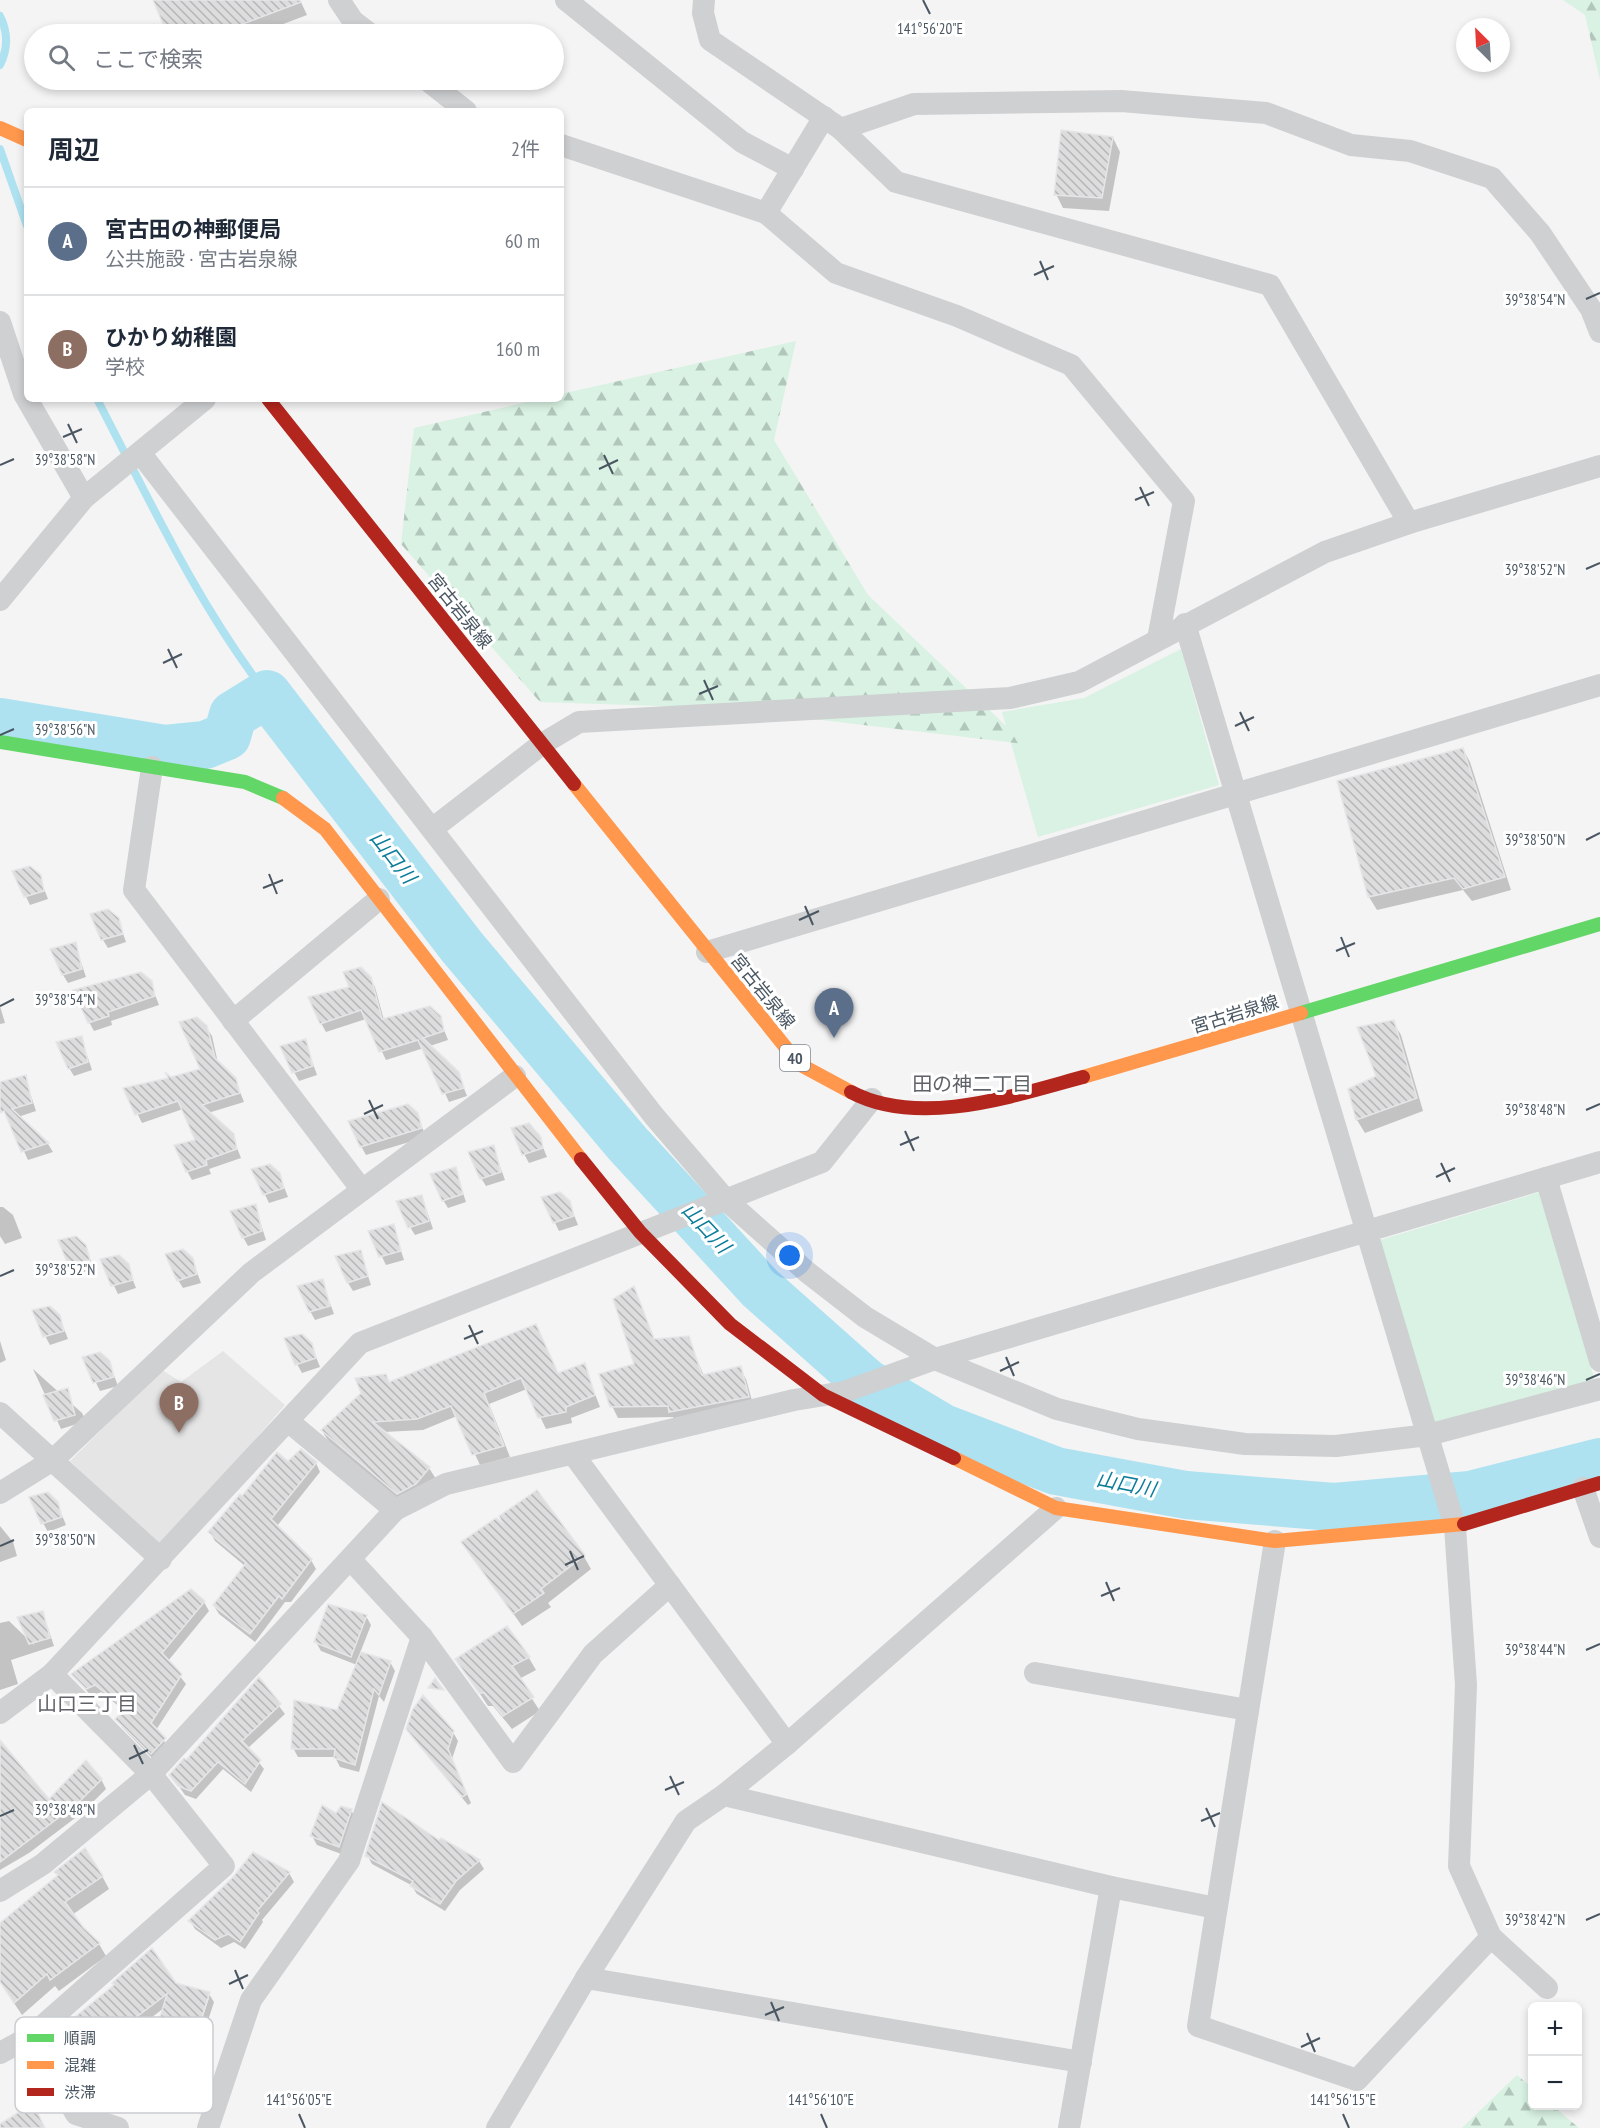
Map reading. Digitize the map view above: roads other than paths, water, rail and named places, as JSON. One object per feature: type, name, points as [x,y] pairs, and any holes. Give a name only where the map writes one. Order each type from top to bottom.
[{"type":"street","points":[[339,0],[357,24]]},
{"type":"street","points":[[566,0],[742,142],[793,169]]},
{"type":"street","points":[[704,0],[703,13],[711,40],[832,123],[896,182],[1270,285],[1409,523]]},
{"type":"street","points":[[440,90],[462,108]]},
{"type":"street","points":[[765,213],[793,169],[832,123],[914,104],[1121,101],[1266,113],[1351,145],[1410,151],[1492,178],[1540,233],[1591,309],[1600,332]]},
{"type":"street","points":[[0,128],[24,139]]},
{"type":"street","points":[[564,146],[765,213],[836,273],[957,316],[1071,364],[1184,501],[1158,639]]},
{"type":"street","points":[[0,322],[24,394]]},
{"type":"street","points":[[29,402],[84,498]]},
{"type":"street","points":[[0,600],[84,498],[202,402]]},
{"type":"street","name":"宮古岩泉線","points":[[270,402],[707,952],[800,1064],[855,1094],[910,1110],[953,1106],[1005,1097],[1095,1074],[1600,924]]},
{"type":"street","points":[[141,453],[654,1116],[725,1199],[807,1272],[865,1317],[935,1359],[1057,1409],[1138,1429],[1268,1444],[1336,1446],[1429,1441],[1600,1389]]},
{"type":"street","points":[[432,830],[542,744],[579,722],[1010,698],[1079,682],[1325,552],[1409,523],[1600,466]]},
{"type":"street","points":[[1185,624],[1453,1520],[1466,1685],[1459,1866],[1491,1937],[1547,1988]]},
{"type":"street","points":[[707,952],[1600,685]]},
{"type":"street","points":[[0,741],[245,782],[285,799],[325,829],[515,1076],[640,1232],[730,1324],[833,1394],[1056,1508],[1275,1541],[1453,1520],[1592,1485],[1600,1537]]},
{"type":"street","points":[[152,767],[134,890],[362,1190]]},
{"type":"street","points":[[233,1021],[379,899]]},
{"type":"street","points":[[0,1493],[54,1460],[250,1274],[515,1076]]},
{"type":"street","points":[[0,1713],[52,1674],[360,1343],[822,1162],[872,1099]]},
{"type":"street","points":[[0,1891],[43,1864],[151,1774],[395,1510],[446,1484],[794,1400],[833,1394],[935,1359],[1600,1162]]},
{"type":"street","points":[[1546,1178],[1600,1361]]},
{"type":"street","points":[[0,1413],[161,1559]]},
{"type":"street","points":[[288,1421],[395,1510]]},
{"type":"street","points":[[573,1454],[787,1744]]},
{"type":"street","points":[[497,2128],[586,1978],[687,1821],[724,1795],[787,1744],[1056,1508]]},
{"type":"street","points":[[1275,1541],[1198,2026],[1357,2080],[1491,1937]]},
{"type":"street","points":[[350,1559],[422,1637],[513,1762],[593,1654],[670,1585]]},
{"type":"street","points":[[208,2128],[251,2000],[349,1861],[422,1637]]},
{"type":"street","points":[[52,1674],[151,1774],[224,1866],[53,2017]]},
{"type":"street","points":[[1035,1674],[1248,1710]]},
{"type":"street","points":[[724,1795],[1111,1887],[1216,1908]]},
{"type":"street","points":[[1069,2128],[1111,1887]]},
{"type":"street","points":[[586,1978],[1081,2062]]},
{"type":"street","points":[[0,2053],[15,2045]]},
{"type":"street","points":[[75,2113],[118,2128]]},
{"type":"waterway","points":[[0,16],[6,41],[0,65]]},
{"type":"waterway","points":[[0,149],[24,217]]},
{"type":"waterway","points":[[99,402],[155,513],[197,588],[242,660],[267,694]]},
{"type":"waterway","name":"山口川","points":[[0,722],[165,749],[205,745],[227,736],[233,715],[267,694],[462,947],[627,1143],[760,1288],[867,1383],[943,1428],[1056,1471],[1186,1495],[1334,1507],[1470,1495],[1600,1462]]},
{"type":"place","name":"宮古田の神郵便局","points":[[834,1038]]},
{"type":"place","name":"ひかり幼稚園","points":[[179,1433]]},
{"type":"district","name":"田の神二丁目","points":[[972,1084]]},
{"type":"district","name":"山口三丁目","points":[[87,1704]]}]
